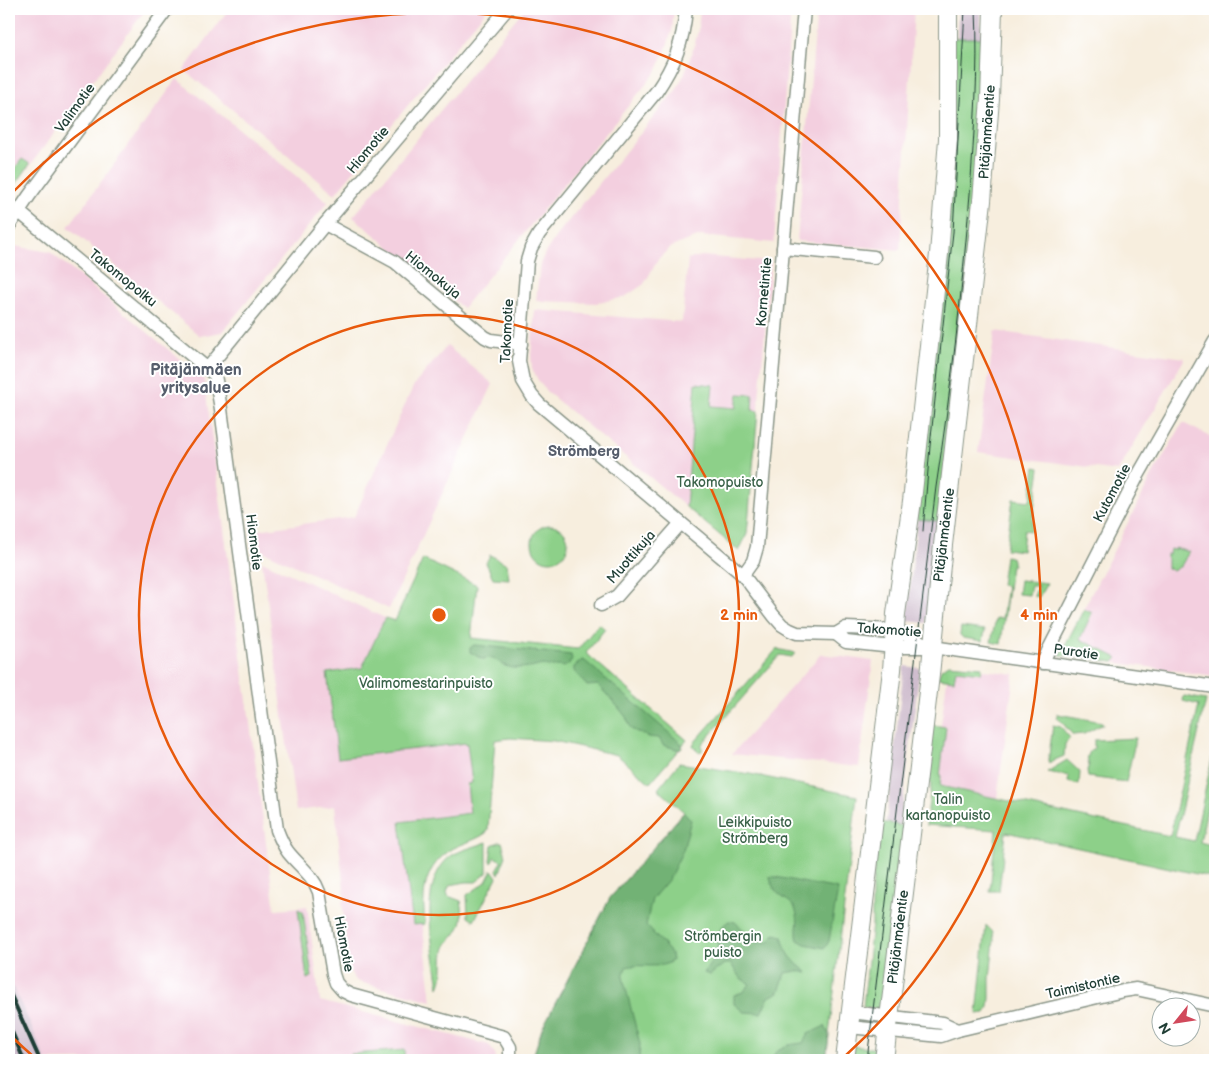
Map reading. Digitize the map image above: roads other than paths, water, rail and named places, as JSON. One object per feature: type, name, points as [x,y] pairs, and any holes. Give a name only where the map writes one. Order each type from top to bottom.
[{"type":"main road","points":[[846,1060],[939,254],[948,139],[948,9]]},
{"type":"main road","name":"Pitäjänmäentie","points":[[884,1060],[982,201],[990,99],[993,9]]},
{"type":"street","name":"Valimotie","points":[[9,226],[167,9]]},
{"type":"street","name":"Hiomotie","points":[[507,9],[325,224],[208,368],[215,374],[217,381],[277,830],[288,852],[313,878],[317,886],[330,964],[336,983],[342,990],[351,995],[504,1037],[510,1054]]},
{"type":"street","name":"Takomotie","points":[[686,9],[683,36],[677,56],[661,85],[534,241],[527,261],[520,374],[532,396],[743,575],[778,620],[790,630],[797,633],[836,634],[846,642],[894,639],[932,647]]},
{"type":"street","name":"Kornetintie","points":[[743,575],[752,561],[757,547],[804,9]]},
{"type":"street","name":"Takomopolku","points":[[18,212],[208,368]]},
{"type":"street","name":"Hiomokuja","points":[[325,224],[395,262],[485,337],[491,340],[521,344]]},
{"type":"street","points":[[783,248],[874,257]]},
{"type":"street","name":"Kutomotie","points":[[1043,663],[1136,479],[1215,341]]},
{"type":"street","name":"Muottikuja","points":[[601,605],[617,596],[681,523]]},
{"type":"street","name":"Purotie","points":[[932,647],[1215,687]]},
{"type":"street","name":"Taimistontie","points":[[850,1019],[888,1024],[941,1036],[958,1030],[1130,990],[1143,990],[1215,1006]]},
{"type":"tram line","points":[[923,531],[930,446],[953,232],[965,9]]},
{"type":"tram line","points":[[867,1060],[960,304],[974,125],[977,55],[976,9]]},
{"type":"railway","points":[[9,991],[40,1060]]},
{"type":"railway","points":[[9,1025],[24,1060]]},
{"type":"railway","points":[[9,1047],[15,1060]]},
{"type":"district","name":"Pitäjänmäen yritysalue","points":[[196,379]]},
{"type":"district","name":"Strömberg","points":[[584,451]]},
{"type":"park label","name":"Takomopuisto","points":[[720,482]]},
{"type":"park label","name":"Valimomestarinpuisto","points":[[426,683]]},
{"type":"park label","name":"Talin kartanopuisto","points":[[948,808]]},
{"type":"park label","name":"Leikkipuisto Strömberg","points":[[755,830]]},
{"type":"park label","name":"Strömbergin puisto","points":[[723,944]]}]
